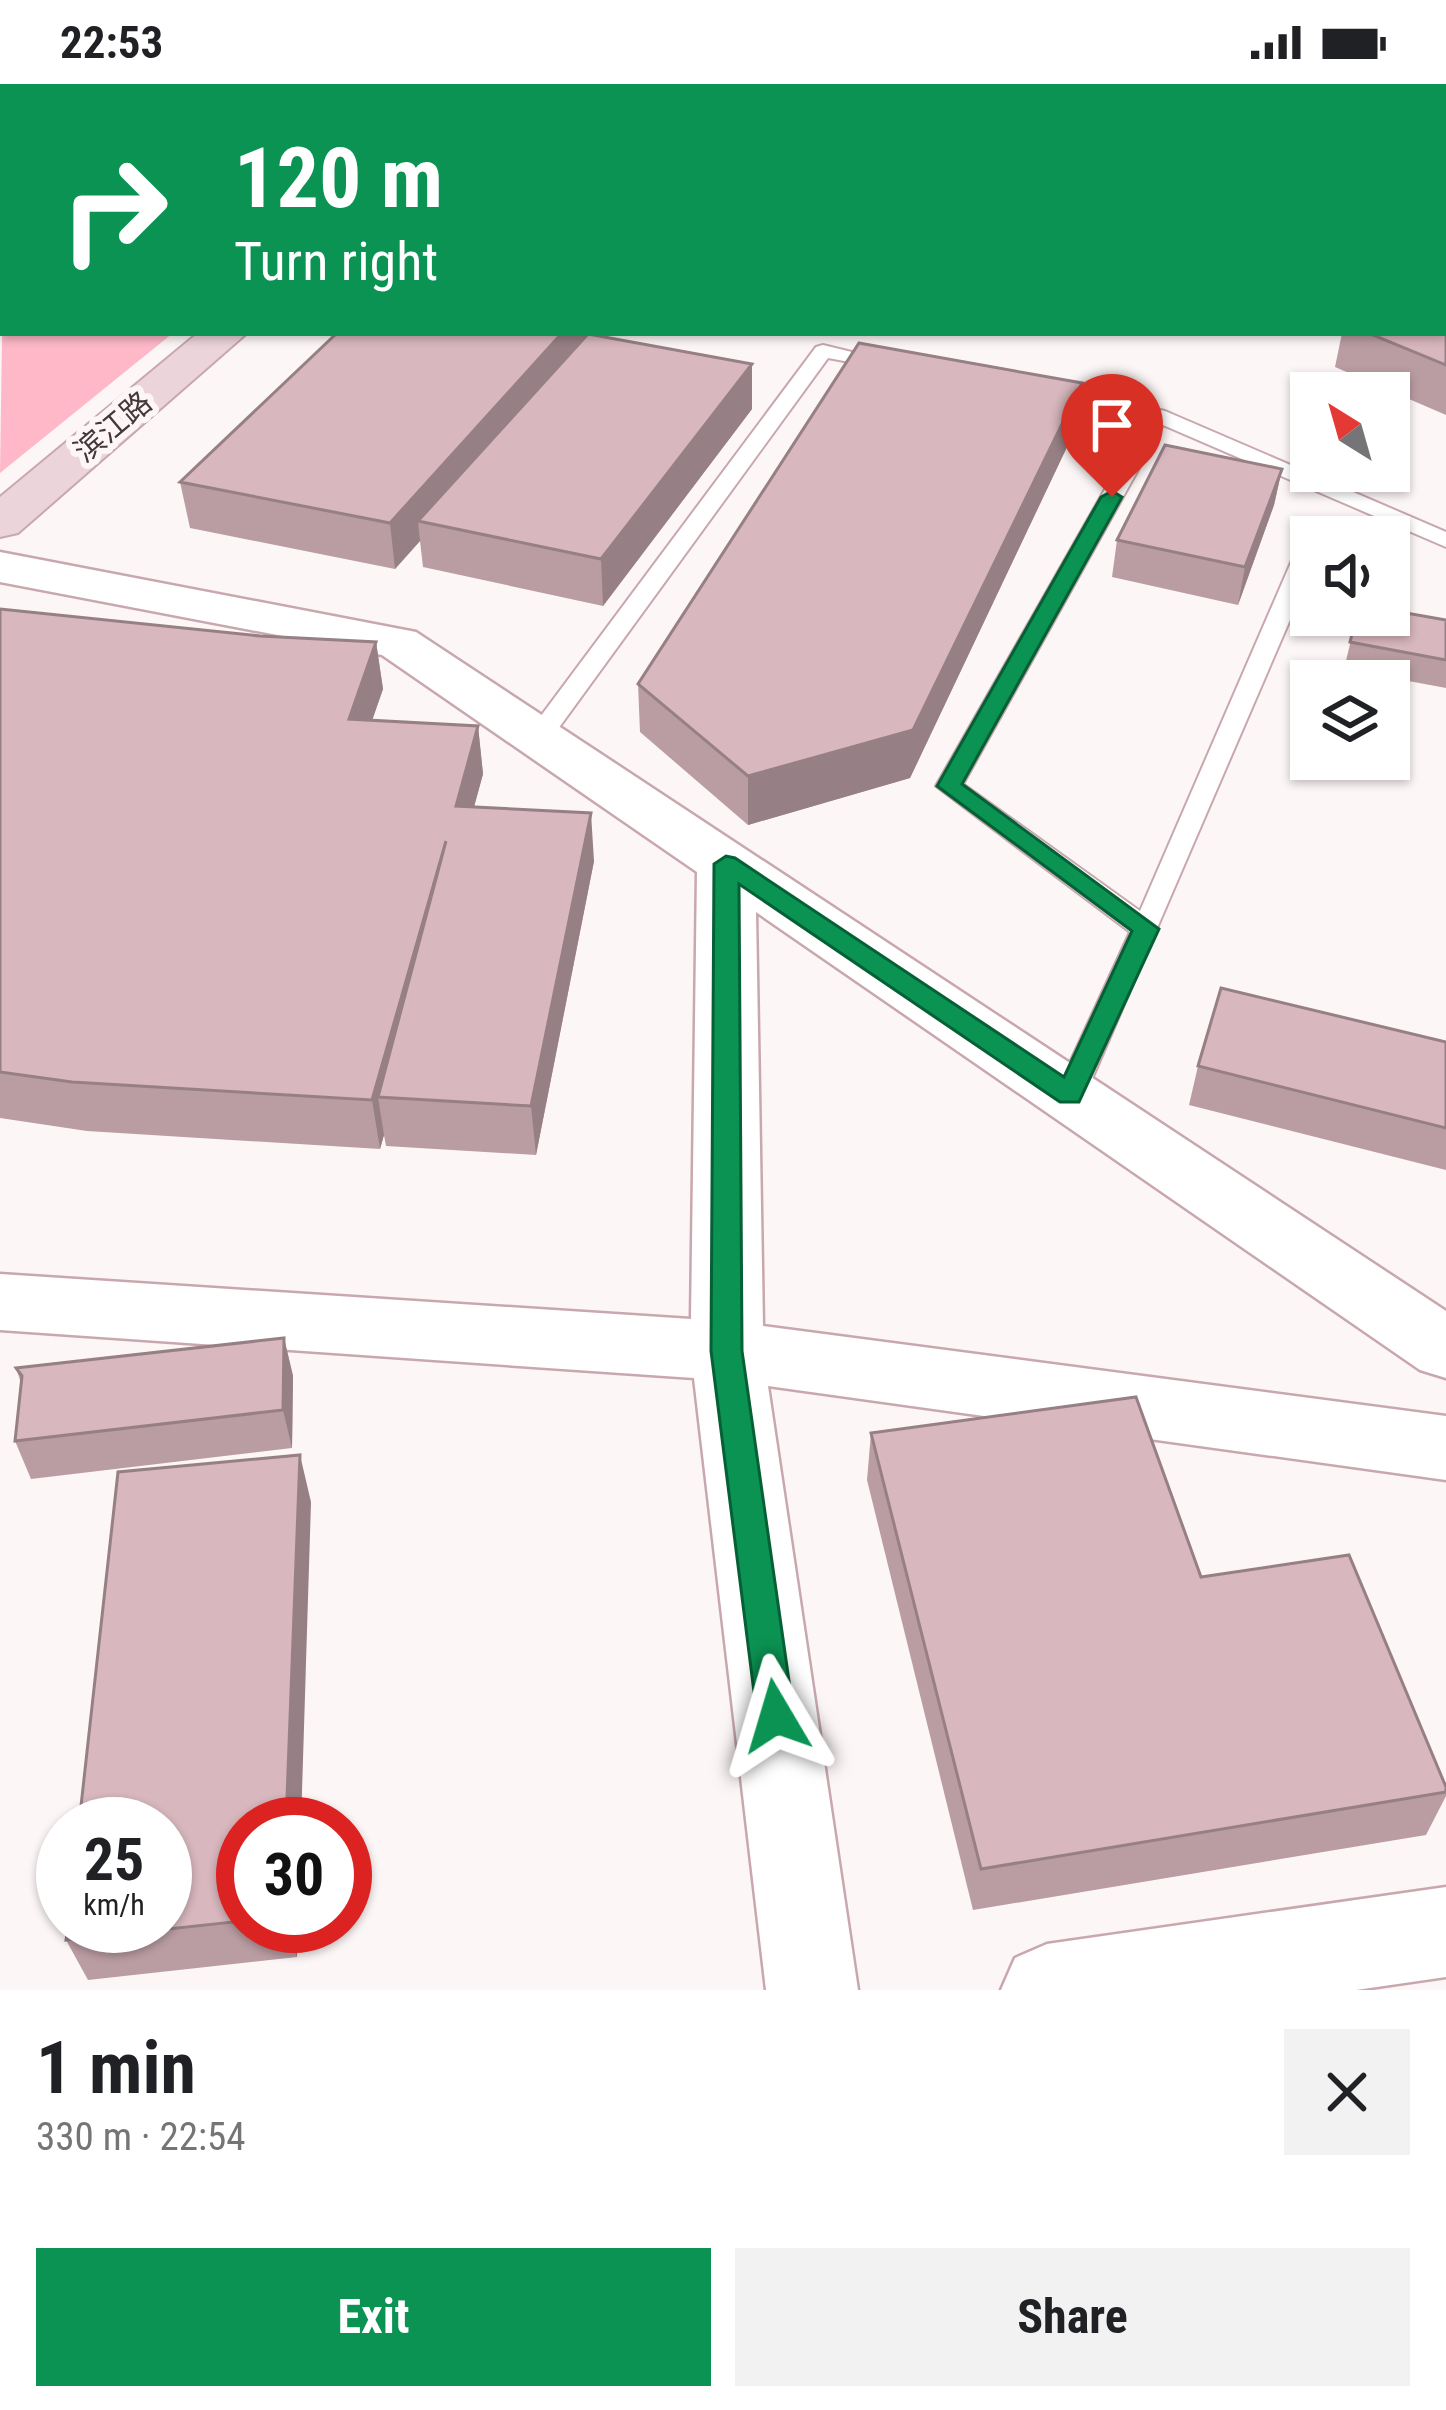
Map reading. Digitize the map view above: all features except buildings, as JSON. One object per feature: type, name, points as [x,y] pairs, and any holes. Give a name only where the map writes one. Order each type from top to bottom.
[{"type":"street","points":[[0,493],[191,336]]},
{"type":"street","name":"滨江路","points":[[0,522],[221,336]]},
{"type":"street","points":[[0,567],[398,643],[1446,1349]]},
{"type":"street","points":[[726,864],[727,1351],[812,1990]]},
{"type":"street","points":[[0,1303],[727,1351],[1446,1448]]},
{"type":"street","points":[[1047,1990],[1446,1932]]},
{"type":"lane","points":[[538,738],[823,351],[912,368]]},
{"type":"lane","points":[[1024,389],[1158,415],[1290,472]]},
{"type":"lane","points":[[1146,929],[949,786],[1158,415]]},
{"type":"lane","points":[[1336,492],[1446,540]]},
{"type":"lane","points":[[1070,1095],[1290,594]]},
{"type":"shaded area","points":[[2,336],[169,336],[0,473]]},
{"type":"route","points":[[776,1716],[727,1351],[726,864],[1070,1095],[1146,929],[949,786],[1112,497]]}]
